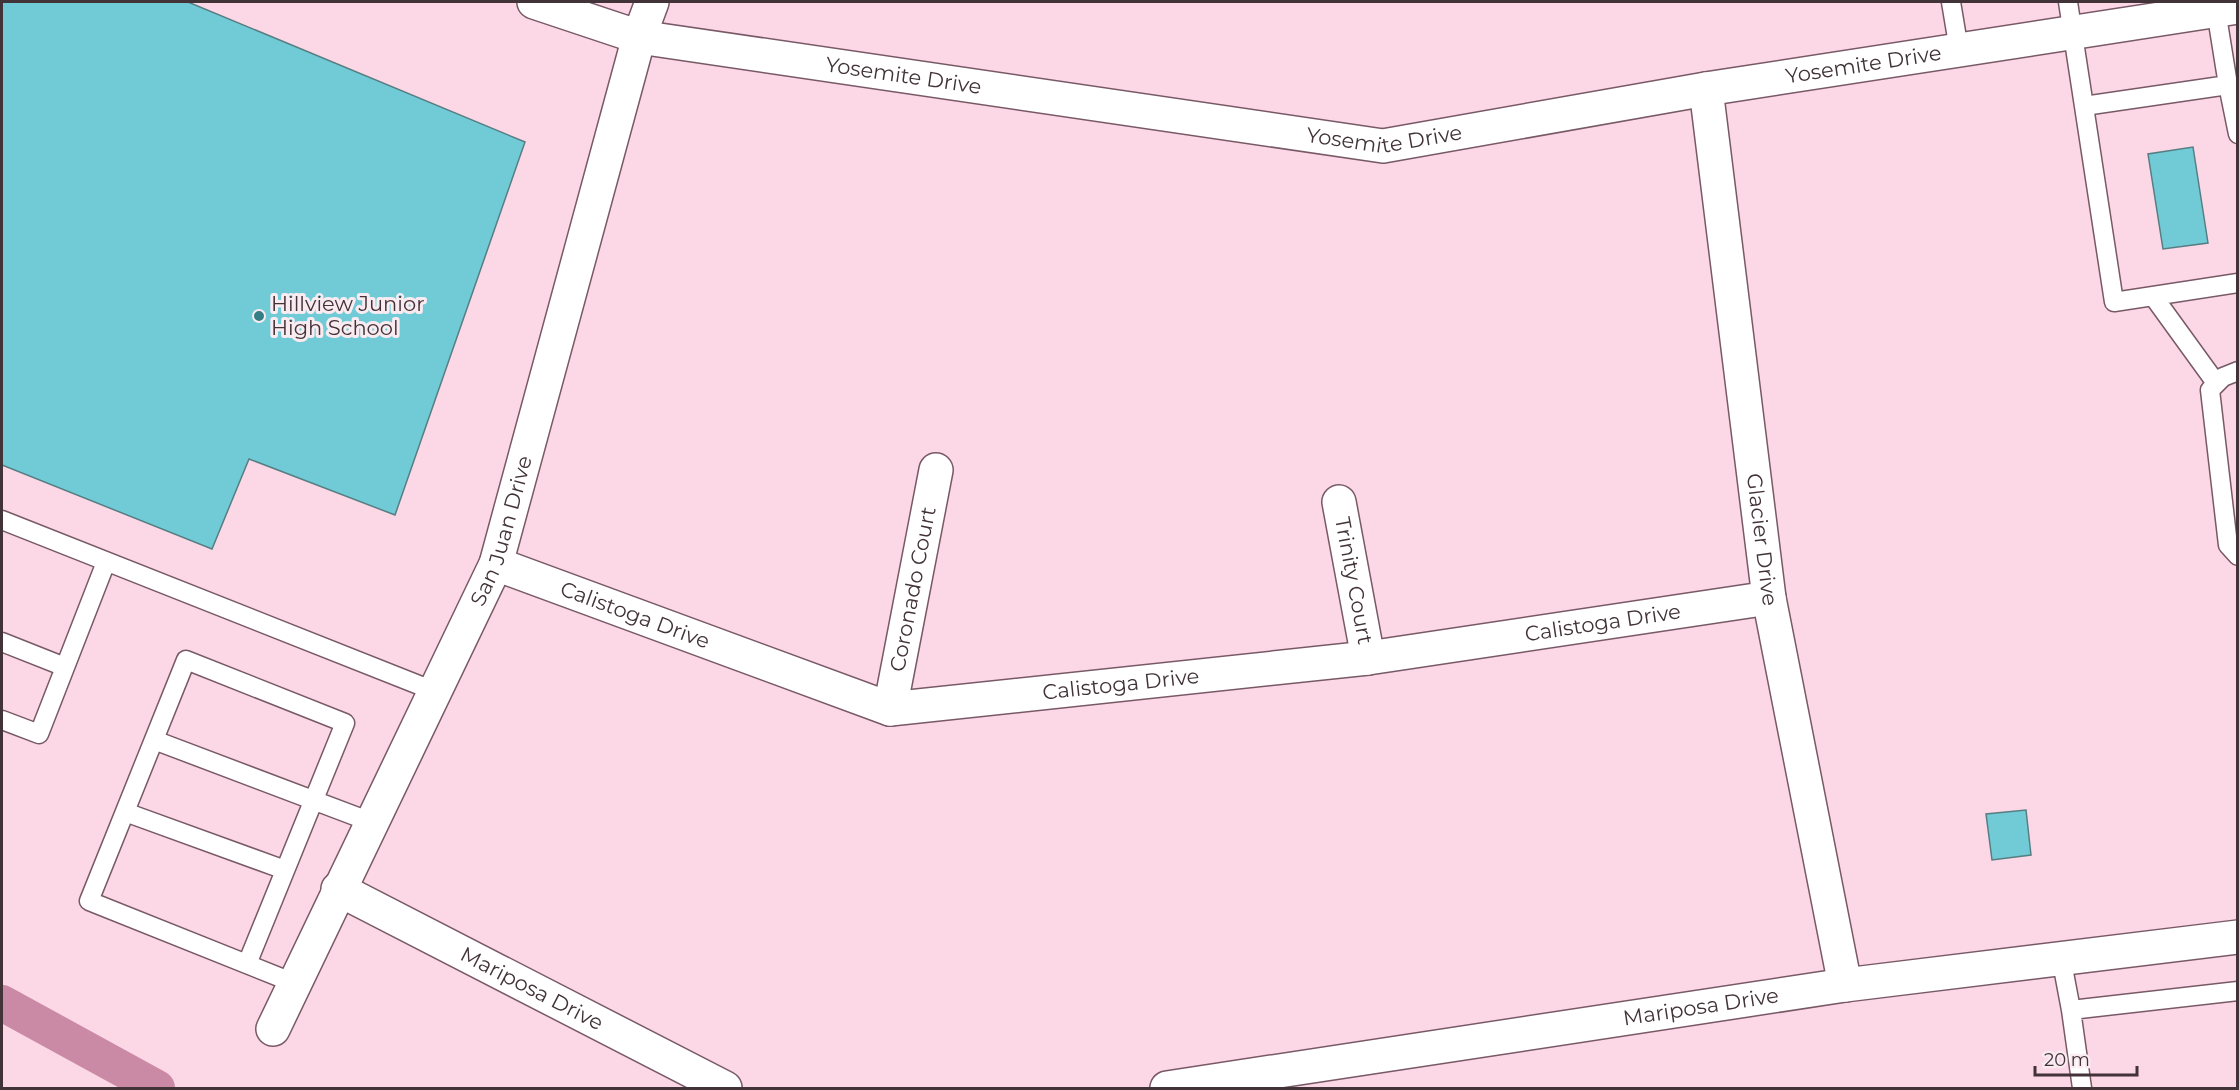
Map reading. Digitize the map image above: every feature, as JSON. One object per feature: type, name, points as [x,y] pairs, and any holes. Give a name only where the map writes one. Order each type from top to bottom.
[{"type":"street","name":"Yosemite Drive","points":[[534,2],[639,37],[1383,146],[1706,89],[1959,50],[2071,17],[2227,8]]},
{"type":"street","name":"San Juan Drive","points":[[273,1029],[338,889],[496,564],[639,37],[652,2]]},
{"type":"street","name":"Glacier Drive","points":[[1706,89],[1769,598],[1845,985]]},
{"type":"street","name":"Coronado Court","points":[[890,709],[936,470]]},
{"type":"street","name":"Trinity Court","points":[[1339,502],[1368,658]]},
{"type":"street","name":"Calistoga Drive","points":[[496,564],[890,709],[1368,658],[1769,598]]},
{"type":"street","name":"Mariposa Drive","points":[[338,889],[725,1089]]},
{"type":"street","name":"Mariposa Drive","points":[[1167,1089],[1845,985],[2238,937]]},
{"type":"lane","points":[[1951,2],[1959,50]]},
{"type":"lane","points":[[2227,8],[2228,85],[2238,134]]},
{"type":"lane","points":[[2071,17],[2114,302],[2238,283]]},
{"type":"lane","points":[[2084,106],[2228,85]]},
{"type":"lane","points":[[2153,296],[2216,383]]},
{"type":"lane","points":[[2238,371],[2223,377],[2210,390],[2228,544],[2238,556]]},
{"type":"lane","points":[[2,520],[434,691]]},
{"type":"lane","points":[[2,720],[39,734],[106,562]]},
{"type":"lane","points":[[2,642],[65,667]]},
{"type":"lane","points":[[247,964],[345,723],[186,660],[88,901],[294,983]]},
{"type":"lane","points":[[154,741],[371,822]]},
{"type":"lane","points":[[125,812],[285,870]]},
{"type":"lane","points":[[2061,957],[2082,1089]]},
{"type":"lane","points":[[2071,1010],[2238,991]]},
{"type":"building","points":[[2,2],[188,2],[525,142],[395,515],[249,459],[212,549],[2,465]]},
{"type":"building","points":[[2193,147],[2208,243],[2163,249],[2148,154]]},
{"type":"building","points":[[2026,810],[2031,855],[1992,860],[1986,814]]},
{"type":"waterway","points":[[2,1003],[157,1088]]},
{"type":"place","name":"Hillview Junior High School","points":[[259,316]]}]
